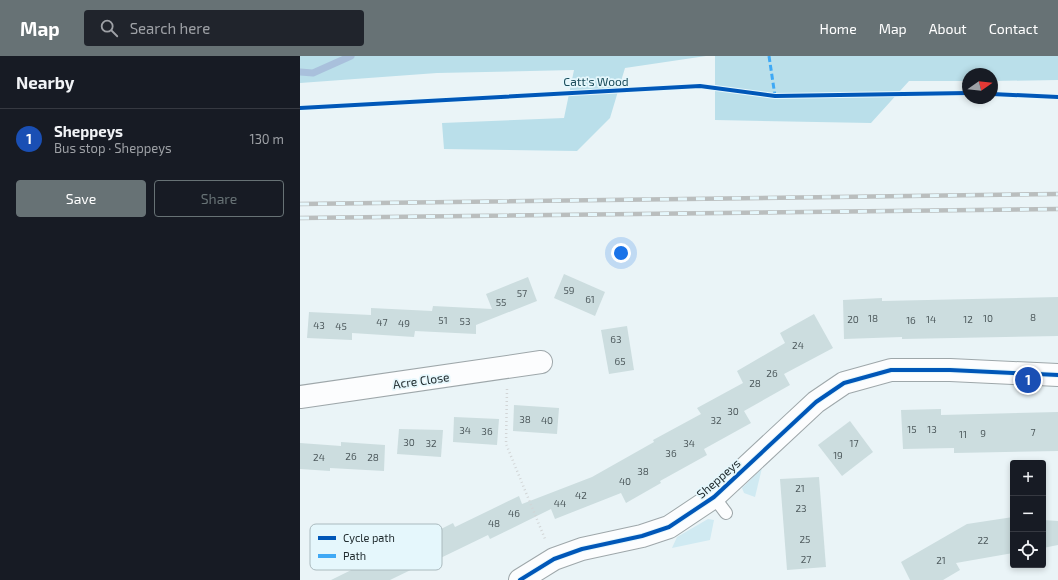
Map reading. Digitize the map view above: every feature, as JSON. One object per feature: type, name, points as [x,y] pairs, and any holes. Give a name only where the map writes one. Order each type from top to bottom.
[{"type":"street","name":"Acre Close","points":[[300,397],[541,362]]},
{"type":"street","name":"Sheppeys","points":[[520,580],[554,559],[582,549],[642,536],[669,527],[720,505],[816,402],[844,383],[891,370],[950,370],[1058,375]]},
{"type":"path","points":[[300,108],[700,86],[775,96],[962,94]]},
{"type":"path","points":[[998,94],[1058,97]]},
{"type":"path","points":[[507,367],[506,444],[554,559]]},
{"type":"shaded area","points":[[762,468],[755,497],[744,493],[742,488]]},
{"type":"shaded area","points":[[708,519],[714,520],[710,540],[672,548],[677,537]]},
{"type":"green space","name":"Catt's Wood","points":[[300,56],[706,56],[625,68],[610,118],[577,151],[444,149],[442,123],[564,118],[574,70],[437,73],[300,83]]},
{"type":"green space","points":[[715,56],[1058,56],[1058,80],[998,81],[998,68],[962,68],[962,81],[909,81],[871,123],[715,120]]},
{"type":"building","points":[[564,274],[605,292],[595,316],[554,298]]},
{"type":"building","points":[[528,277],[537,301],[476,325],[476,334],[415,331],[414,337],[352,333],[352,340],[307,338],[309,312],[371,315],[371,308],[432,311],[433,306],[492,309],[486,294]]},
{"type":"building","points":[[1058,297],[1058,336],[844,339],[843,300],[882,298],[882,301]]},
{"type":"building","points":[[814,314],[833,348],[784,374],[790,385],[744,411],[751,423],[704,449],[707,455],[660,481],[661,483],[626,503],[621,493],[555,519],[551,509],[490,539],[488,535],[442,557],[442,528],[453,523],[455,527],[519,496],[522,504],[592,477],[654,442],[653,440],[701,414],[697,408],[743,383],[737,371],[785,343],[780,333]]},
{"type":"building","points":[[627,326],[634,370],[609,374],[601,330]]},
{"type":"building","points":[[514,405],[559,408],[557,434],[513,431]]},
{"type":"building","points":[[941,409],[941,415],[1058,412],[1058,451],[954,453],[954,448],[903,449],[901,410]]},
{"type":"building","points":[[454,417],[499,419],[497,445],[453,442]]},
{"type":"building","points":[[850,421],[873,452],[842,476],[818,445]]},
{"type":"building","points":[[399,429],[443,430],[441,457],[397,454]]},
{"type":"building","points":[[341,442],[385,445],[384,471],[330,468],[330,471],[300,469],[300,443],[341,446]]},
{"type":"building","points":[[819,477],[826,567],[787,570],[780,479]]},
{"type":"building","points":[[1010,517],[1010,554],[956,563],[960,570],[943,580],[910,580],[901,562],[967,524]]},
{"type":"building","points":[[1046,520],[1058,521],[1058,545],[1046,547]]},
{"type":"building","points":[[351,570],[411,570],[390,580],[331,580]]},
{"type":"waterway","points":[[300,72],[313,73],[351,56]]},
{"type":"railway","points":[[300,204],[1058,194]]},
{"type":"railway","points":[[300,218],[1058,209]]},
{"type":"marked path","points":[[769,56],[775,96]]},
{"type":"cycle path","points":[[300,108],[700,86],[775,96],[962,93]]},
{"type":"cycle path","points":[[998,94],[1058,97]]},
{"type":"cycle path","points":[[520,580],[554,559],[582,549],[642,536],[669,527],[714,497],[816,402],[844,383],[891,370],[950,370],[1058,375]]},
{"type":"place","name":"Sheppeys","points":[[1028,380]]}]
